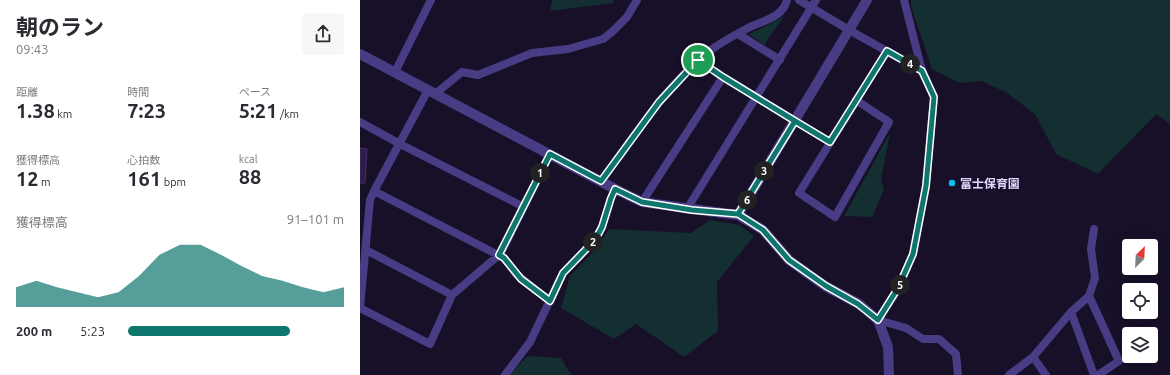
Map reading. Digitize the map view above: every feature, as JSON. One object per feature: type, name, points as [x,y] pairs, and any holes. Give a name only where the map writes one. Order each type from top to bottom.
[{"type":"street","points":[[395,72],[431,0]]},
{"type":"street","points":[[550,154],[499,255],[452,295],[430,344],[360,308],[370,200],[400,144],[432,92],[462,72],[478,75],[532,53],[568,49],[603,39],[628,17],[637,0]]},
{"type":"street","points":[[601,181],[659,102],[698,60],[738,34],[769,20],[786,6],[787,0]]},
{"type":"street","points":[[800,0],[814,4],[849,30],[922,71]]},
{"type":"street","points":[[738,214],[867,0]]},
{"type":"street","points":[[878,320],[898,288],[913,254],[926,186],[934,97],[922,71],[904,0]]},
{"type":"street","points":[[687,209],[814,4]]},
{"type":"street","points":[[738,34],[780,60]]},
{"type":"street","points":[[856,100],[889,122],[835,217],[800,194],[830,142],[856,100],[887,51]]},
{"type":"street","points":[[360,54],[642,202],[687,209],[738,214],[763,230],[789,260],[826,286],[858,304],[878,320],[906,328],[923,339],[939,339],[956,354],[958,375]]},
{"type":"street","points":[[698,60],[756,98],[830,142]]},
{"type":"street","points":[[642,202],[723,77]]},
{"type":"street","points":[[360,122],[524,207]]},
{"type":"street","points":[[505,375],[530,342],[563,273],[595,240],[602,227],[615,189]]},
{"type":"street","points":[[374,191],[504,258],[521,279],[550,301]]},
{"type":"street","points":[[1009,375],[1033,357],[1071,312],[1089,296],[1095,278],[1091,249],[1094,229]]},
{"type":"street","points":[[366,250],[452,295]]},
{"type":"street","points":[[1089,296],[1119,361],[1098,375]]},
{"type":"street","points":[[1071,312],[1094,375]]},
{"type":"street","points":[[878,320],[888,347],[889,375]]},
{"type":"street","points":[[1033,357],[1046,375]]},
{"type":"green space","points":[[552,0],[613,0],[613,3],[550,11]]},
{"type":"green space","points":[[911,0],[1170,0],[1170,124],[1156,114],[1098,174],[1056,154],[1035,114],[1007,93],[982,81],[960,83],[932,69],[911,6]]},
{"type":"green space","points":[[784,16],[764,45],[749,34],[768,25]]},
{"type":"green space","points":[[890,133],[881,179],[884,190],[872,217],[844,216]]},
{"type":"green space","points":[[710,220],[740,225],[754,236],[717,282],[718,331],[684,357],[636,324],[614,339],[561,308],[570,276],[594,251],[609,229],[691,233]]},
{"type":"green space","points":[[527,356],[561,358],[571,375],[510,375]]},
{"type":"building","points":[[360,148],[367,149],[365,183],[360,183]]},
{"type":"place","name":"富士保育園","points":[[952,183]]},
{"type":"route","points":[[698,60],[659,102],[601,181],[550,154],[499,255],[504,258],[521,279],[550,301],[563,273],[595,240],[602,227],[615,189],[642,202],[692,210],[738,214],[795,121],[830,142],[887,51],[922,71],[934,97],[926,186],[913,254],[898,288],[878,320],[858,304],[826,286],[789,260],[763,230],[738,214],[767,168],[795,121],[756,98],[698,60]]}]
